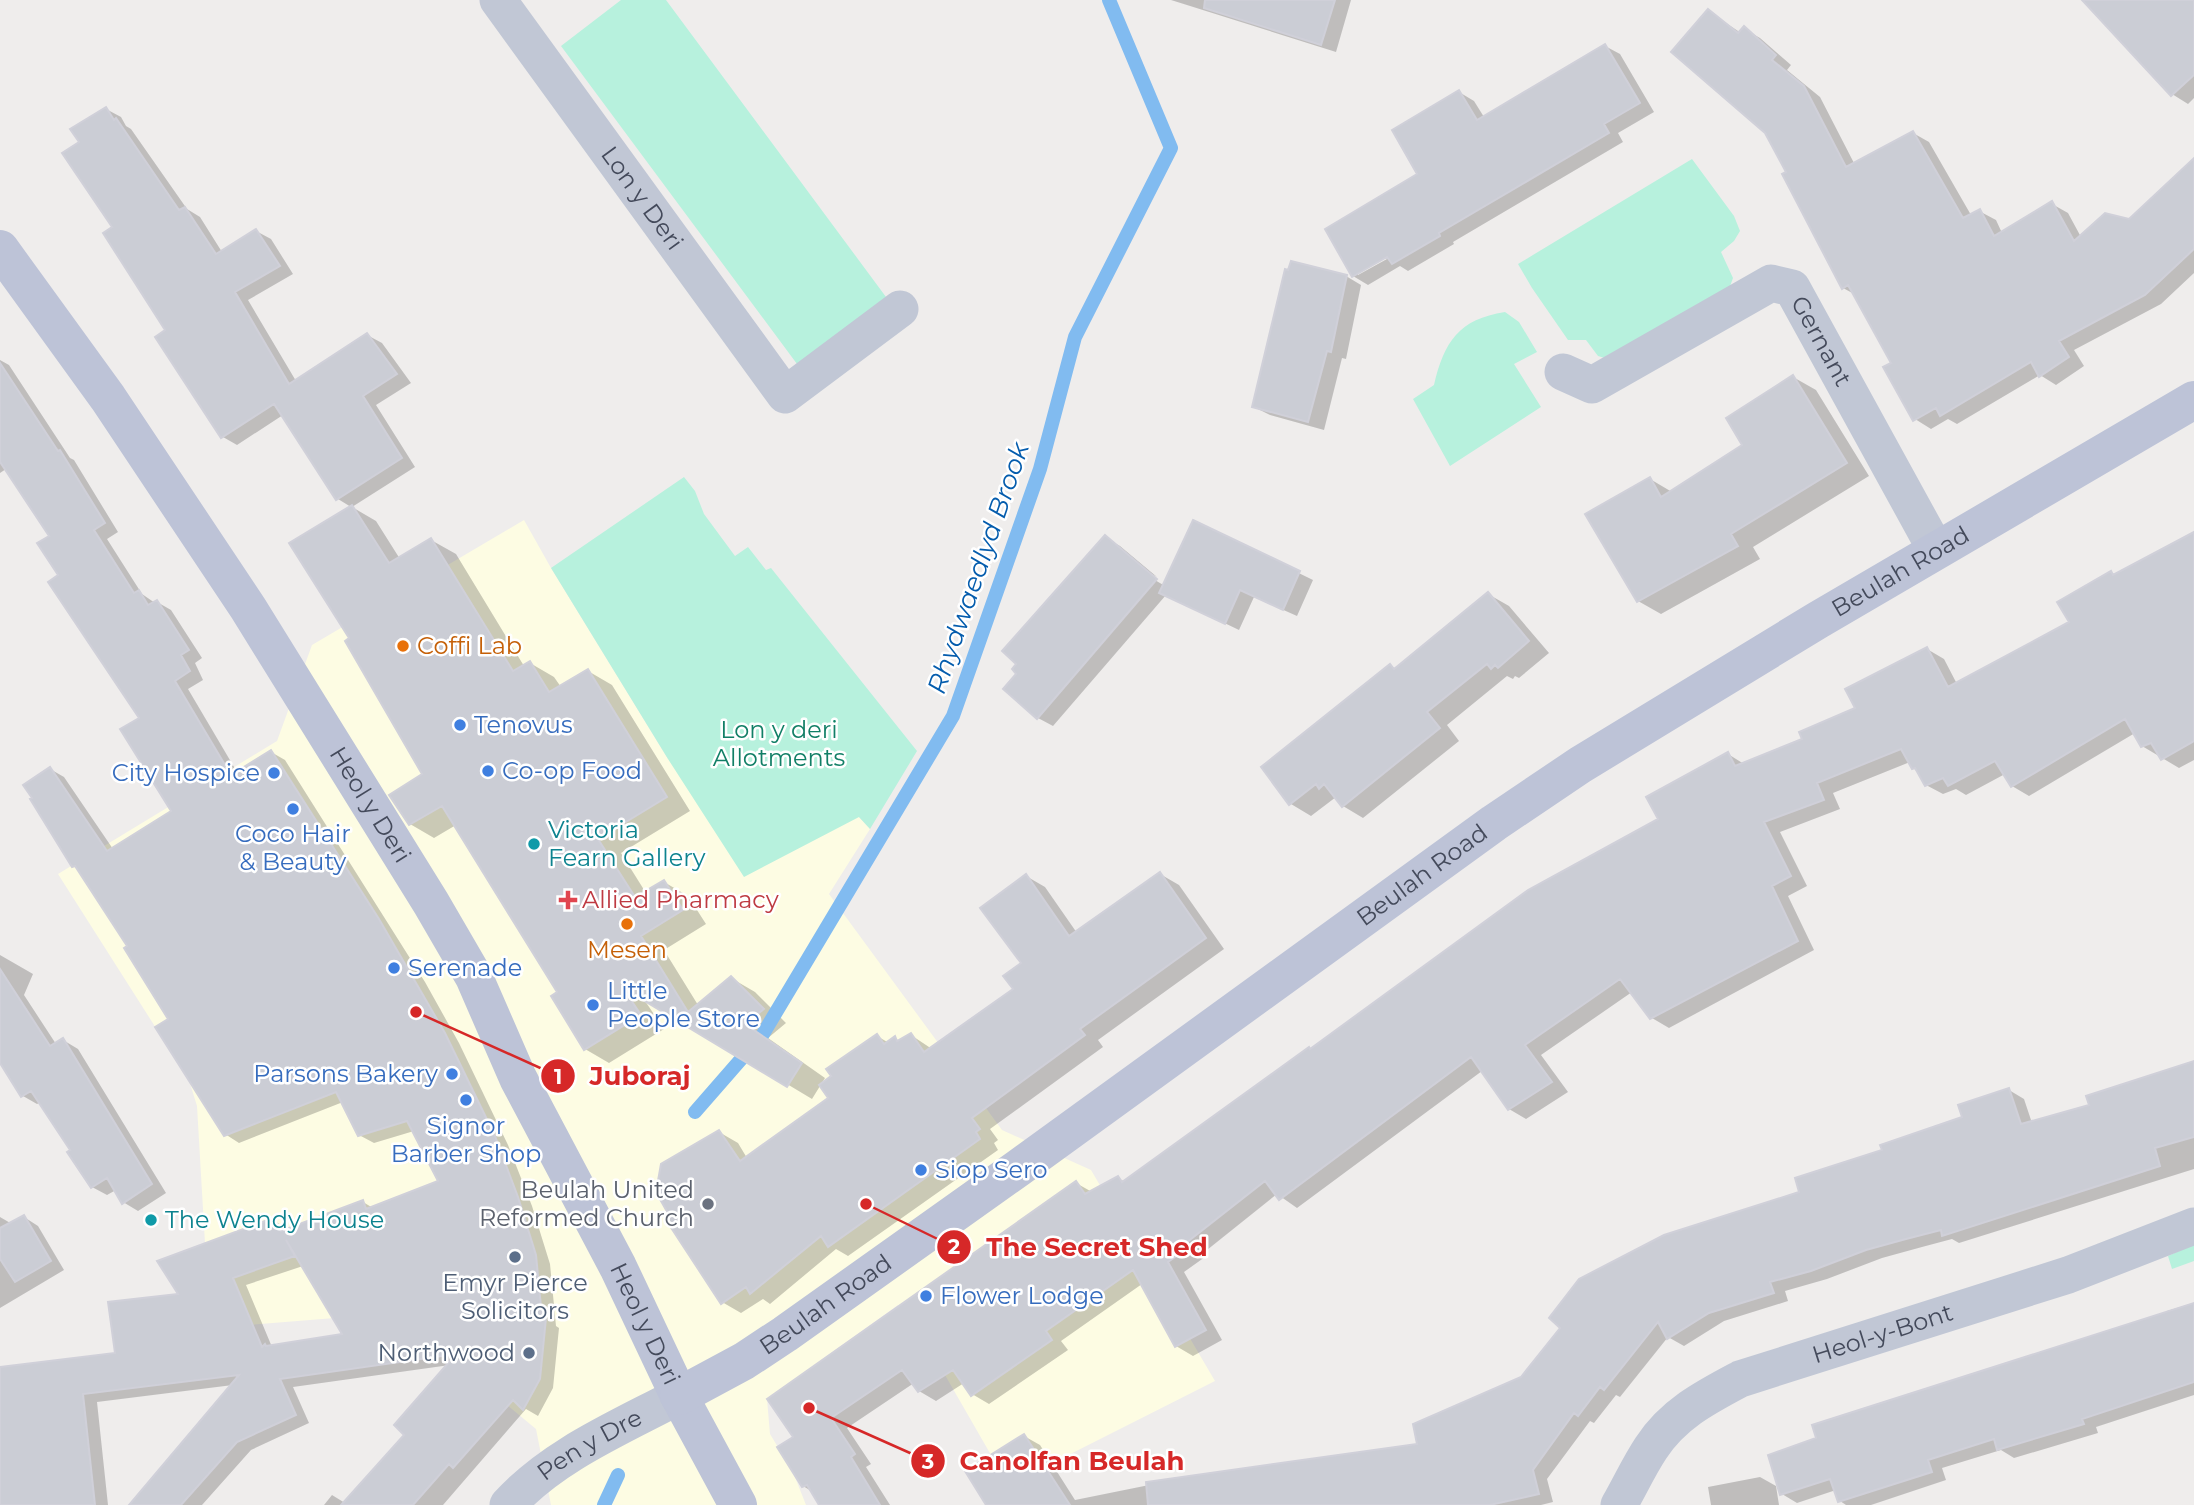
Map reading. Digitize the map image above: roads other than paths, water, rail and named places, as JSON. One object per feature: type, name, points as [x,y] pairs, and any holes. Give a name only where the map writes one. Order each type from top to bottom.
[{"type":"street","name":"Lon y Deri","points":[[498,0],[785,395],[900,309]]},
{"type":"street","name":"Heol y Deri","points":[[6,268],[108,398],[241,598],[431,903],[474,977],[518,1078],[618,1267],[679,1396],[738,1505]]},
{"type":"street","name":"Gernant","points":[[1563,372],[1592,386],[1771,283],[1793,288],[1937,550]]},
{"type":"street","name":"Beulah Road","points":[[679,1396],[744,1361],[785,1334],[1017,1170],[1494,823],[1570,772],[1937,550],[2194,400]]},
{"type":"street","name":"Heol-y-Bont","points":[[1619,1505],[1651,1448],[1673,1421],[1699,1400],[1740,1379],[2068,1275],[2194,1226]]},
{"type":"street","name":"Pen y Dre","points":[[508,1505],[540,1475],[679,1396]]},
{"type":"waterway","name":"Rhydwaedlyd Brook","points":[[695,1112],[763,1034],[953,716],[1040,469],[1075,337],[1171,148],[1109,0]]},
{"type":"waterway","name":"Rhydwaedlyd Brook","points":[[604,1505],[618,1475]]},
{"type":"place","name":"Coffi Lab","points":[[403,646]]},
{"type":"place","name":"Tenovus","points":[[460,725]]},
{"type":"place","name":"Co-op Food","points":[[488,771]]},
{"type":"place","name":"City Hospice","points":[[274,773]]},
{"type":"place","name":"Coco Hair & Beauty","points":[[293,809]]},
{"type":"place","name":"Victoria Fearn Gallery","points":[[534,844]]},
{"type":"place","name":"Allied Pharmacy","points":[[568,900]]},
{"type":"place","name":"Mesen","points":[[627,924]]},
{"type":"place","name":"Serenade","points":[[394,968]]},
{"type":"place","name":"Little People Store","points":[[593,1005]]},
{"type":"place","name":"Juboraj","points":[[416,1012]]},
{"type":"place","name":"Parsons Bakery","points":[[452,1074]]},
{"type":"place","name":"Signor Barber Shop","points":[[466,1100]]},
{"type":"place","name":"Siop Sero","points":[[921,1170]]},
{"type":"place","name":"Beulah United Reformed Church","points":[[708,1204]]},
{"type":"place","name":"The Secret Shed","points":[[866,1204]]},
{"type":"place","name":"The Wendy House","points":[[151,1220]]},
{"type":"place","name":"Emyr Pierce Solicitors","points":[[515,1257]]},
{"type":"place","name":"Flower Lodge","points":[[926,1296]]},
{"type":"place","name":"Northwood","points":[[529,1353]]},
{"type":"place","name":"Canolfan Beulah","points":[[809,1408]]},
{"type":"park label","name":"Lon y deri Allotments","points":[[779,744]]}]
